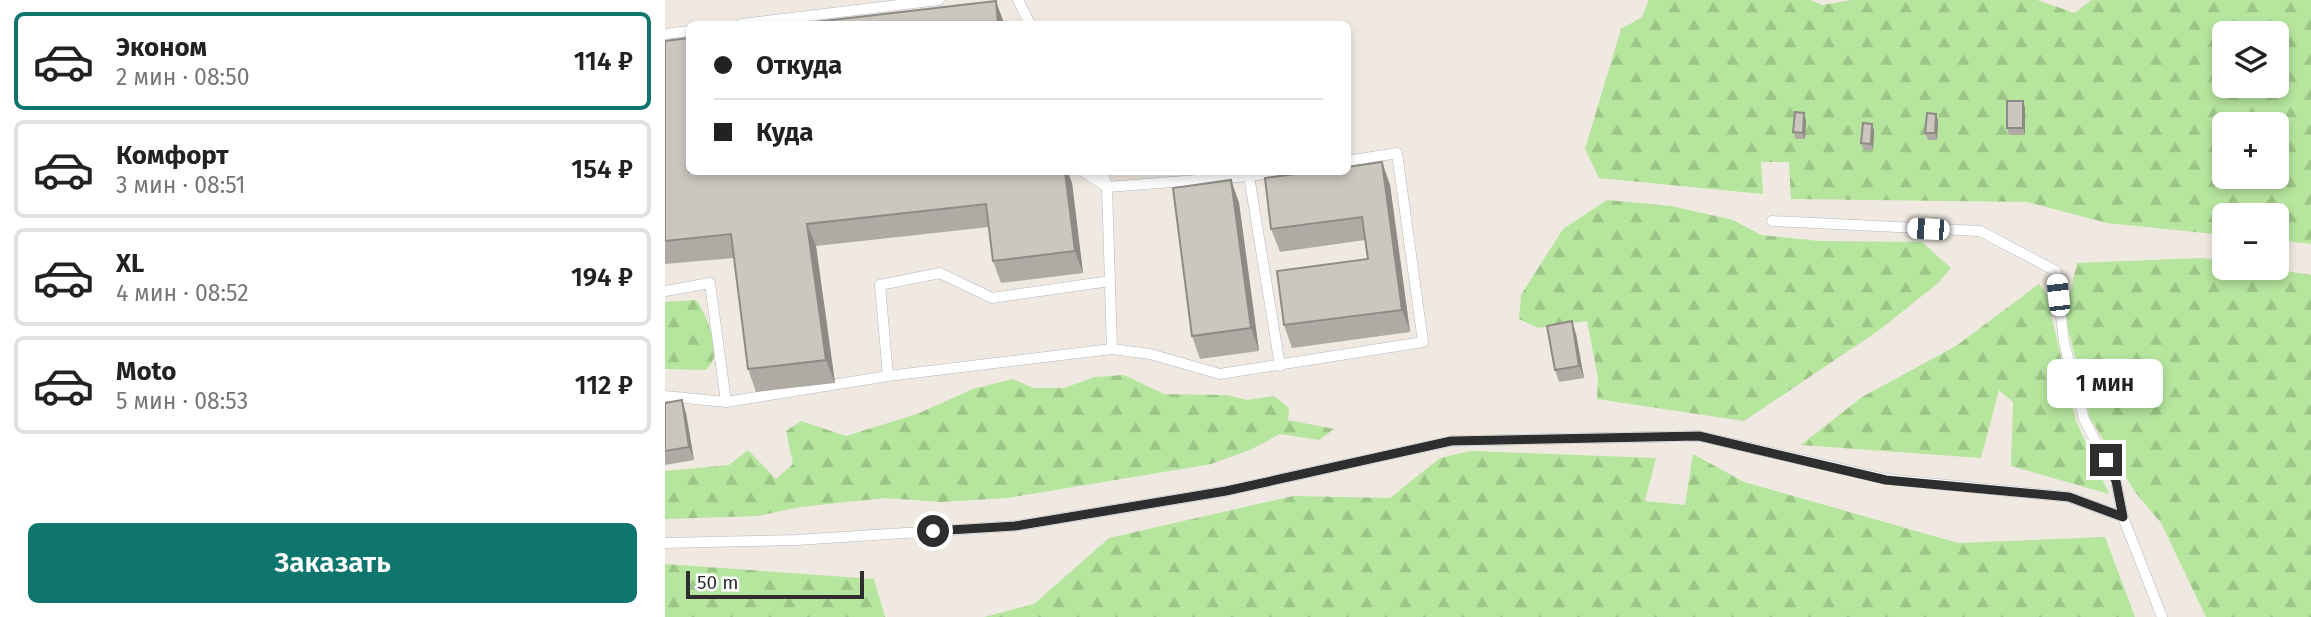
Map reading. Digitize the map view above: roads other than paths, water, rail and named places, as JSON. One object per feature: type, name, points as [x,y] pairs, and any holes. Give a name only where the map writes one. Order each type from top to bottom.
[{"type":"lane","points":[[766,21],[939,0]]},
{"type":"lane","points":[[1018,0],[1028,21]]},
{"type":"lane","points":[[665,34],[686,31]]},
{"type":"lane","points":[[665,396],[726,402],[888,376],[1112,349],[1150,354],[1220,374],[1423,342],[1397,153],[1351,160]]},
{"type":"lane","points":[[1089,175],[1107,187],[1256,175]]},
{"type":"lane","points":[[1105,175],[1112,349]]},
{"type":"lane","points":[[1249,176],[1280,366]]},
{"type":"lane","points":[[1772,221],[1980,231],[2056,271],[2064,342],[2084,419],[2116,481],[2123,517],[2162,617]]},
{"type":"lane","points":[[1400,257],[1412,255]]},
{"type":"lane","points":[[888,376],[880,285],[940,273],[992,298],[1110,281]]},
{"type":"lane","points":[[665,291],[710,283],[726,402]]},
{"type":"lane","points":[[665,543],[796,540],[1015,526],[1226,491],[1451,441],[1686,436],[1699,436],[1886,480],[2069,497],[2123,517]]}]
